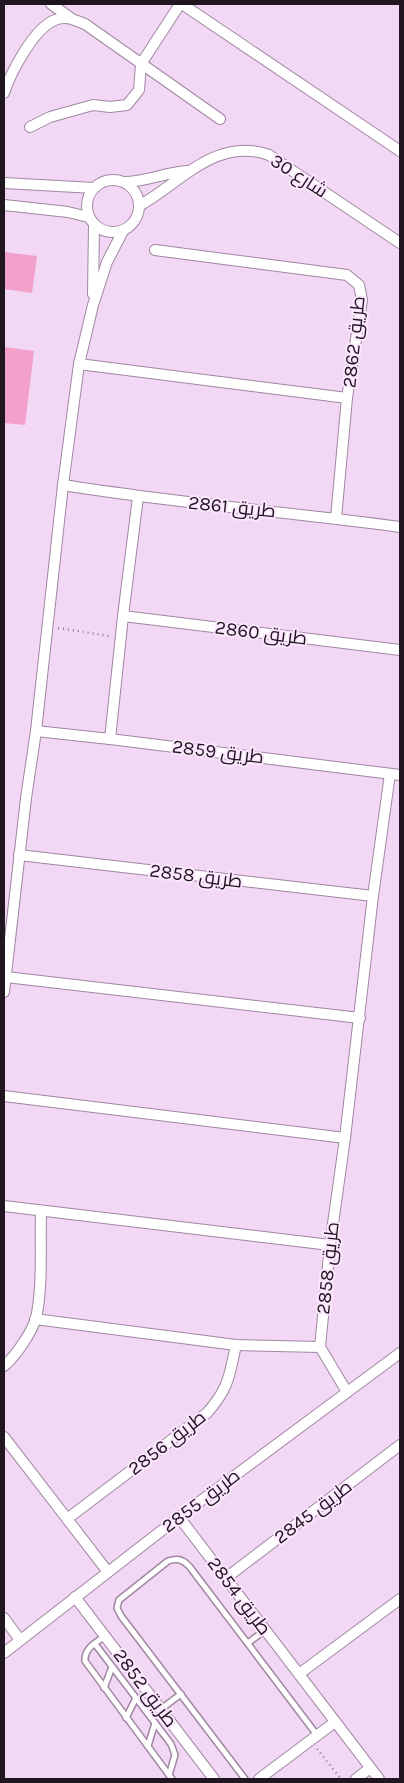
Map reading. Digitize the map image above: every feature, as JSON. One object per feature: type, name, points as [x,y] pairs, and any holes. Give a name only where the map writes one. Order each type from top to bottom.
[{"type":"street","points":[[51,4],[71,18],[85,24],[220,119]]},
{"type":"street","points":[[30,127],[50,117],[93,105],[110,107],[128,105],[139,90],[141,64],[181,4],[400,151]]},
{"type":"street","points":[[4,93],[17,64],[43,27],[56,19],[71,18]]},
{"type":"street","name":"شارع 30","points":[[139,206],[152,199],[189,171],[228,152],[244,149],[269,155],[400,243]]},
{"type":"street","name":"شارع 30","points":[[4,183],[94,188],[103,182],[113,180],[134,182],[174,172],[189,171]]},
{"type":"street","points":[[4,205],[68,212],[91,221],[103,231],[113,233],[123,231],[132,225],[138,216],[137,196],[132,188],[123,182]]},
{"type":"street","points":[[93,305],[91,221],[87,202],[94,188]]},
{"type":"street","points":[[4,992],[79,364],[93,305],[107,262],[123,231]]},
{"type":"street","name":"طريق 2862","points":[[155,250],[347,275],[359,285],[362,300],[347,398],[336,518]]},
{"type":"street","points":[[79,364],[347,398]]},
{"type":"street","name":"طريق 2861","points":[[64,485],[138,497],[336,518],[400,527]]},
{"type":"street","points":[[110,739],[120,638],[138,497]]},
{"type":"street","name":"طريق 2860","points":[[123,616],[400,650]]},
{"type":"street","name":"طريق 2859","points":[[36,731],[395,775]]},
{"type":"street","name":"طريق 2858","points":[[320,1348],[330,1245],[360,1018],[373,896],[395,775]]},
{"type":"street","name":"طريق 2858","points":[[19,855],[373,896]]},
{"type":"street","points":[[6,976],[360,1018]]},
{"type":"street","points":[[4,1096],[345,1138]]},
{"type":"street","points":[[4,1206],[330,1245]]},
{"type":"street","points":[[4,1366],[24,1342],[36,1319],[39,1287],[41,1211]]},
{"type":"street","points":[[36,1319],[236,1346],[320,1348],[347,1392]]},
{"type":"street","name":"طريق 2856","points":[[67,1519],[207,1413],[220,1397],[228,1382],[236,1346]]},
{"type":"street","points":[[397,1355],[400,1367]]},
{"type":"street","name":"طريق 2855","points":[[4,1653],[179,1517],[397,1355]]},
{"type":"street","points":[[4,1437],[108,1572]]},
{"type":"street","name":"طريق 2845","points":[[226,1578],[400,1445]]},
{"type":"street","name":"طريق 2854","points":[[179,1517],[379,1779]]},
{"type":"street","name":"طريق 2852","points":[[75,1597],[214,1779]]},
{"type":"street","points":[[299,1674],[400,1599]]},
{"type":"street","points":[[4,1618],[20,1640]]},
{"type":"street","points":[[259,1779],[335,1722]]},
{"type":"street","points":[[356,1779],[370,1768]]},
{"type":"lane","points":[[245,1779],[121,1616],[117,1608],[118,1600],[168,1562],[175,1559],[183,1560],[248,1643],[314,1738]]},
{"type":"lane","points":[[248,1643],[265,1630]]},
{"type":"lane","points":[[105,1636],[85,1652],[84,1661],[171,1777]]},
{"type":"lane","points":[[95,1644],[174,1749],[175,1755],[171,1777]]},
{"type":"lane","points":[[104,1688],[112,1667]]},
{"type":"lane","points":[[161,1709],[181,1694]]},
{"type":"lane","points":[[126,1718],[136,1698]]},
{"type":"lane","points":[[148,1746],[155,1723]]},
{"type":"lane","points":[[163,1733],[174,1725]]},
{"type":"path","points":[[48,626],[120,638]]},
{"type":"path","points":[[314,1738],[340,1779]]},
{"type":"building","points":[[4,252],[37,256],[32,293],[4,289]]},
{"type":"building","points":[[4,347],[34,351],[25,425],[4,423]]}]
